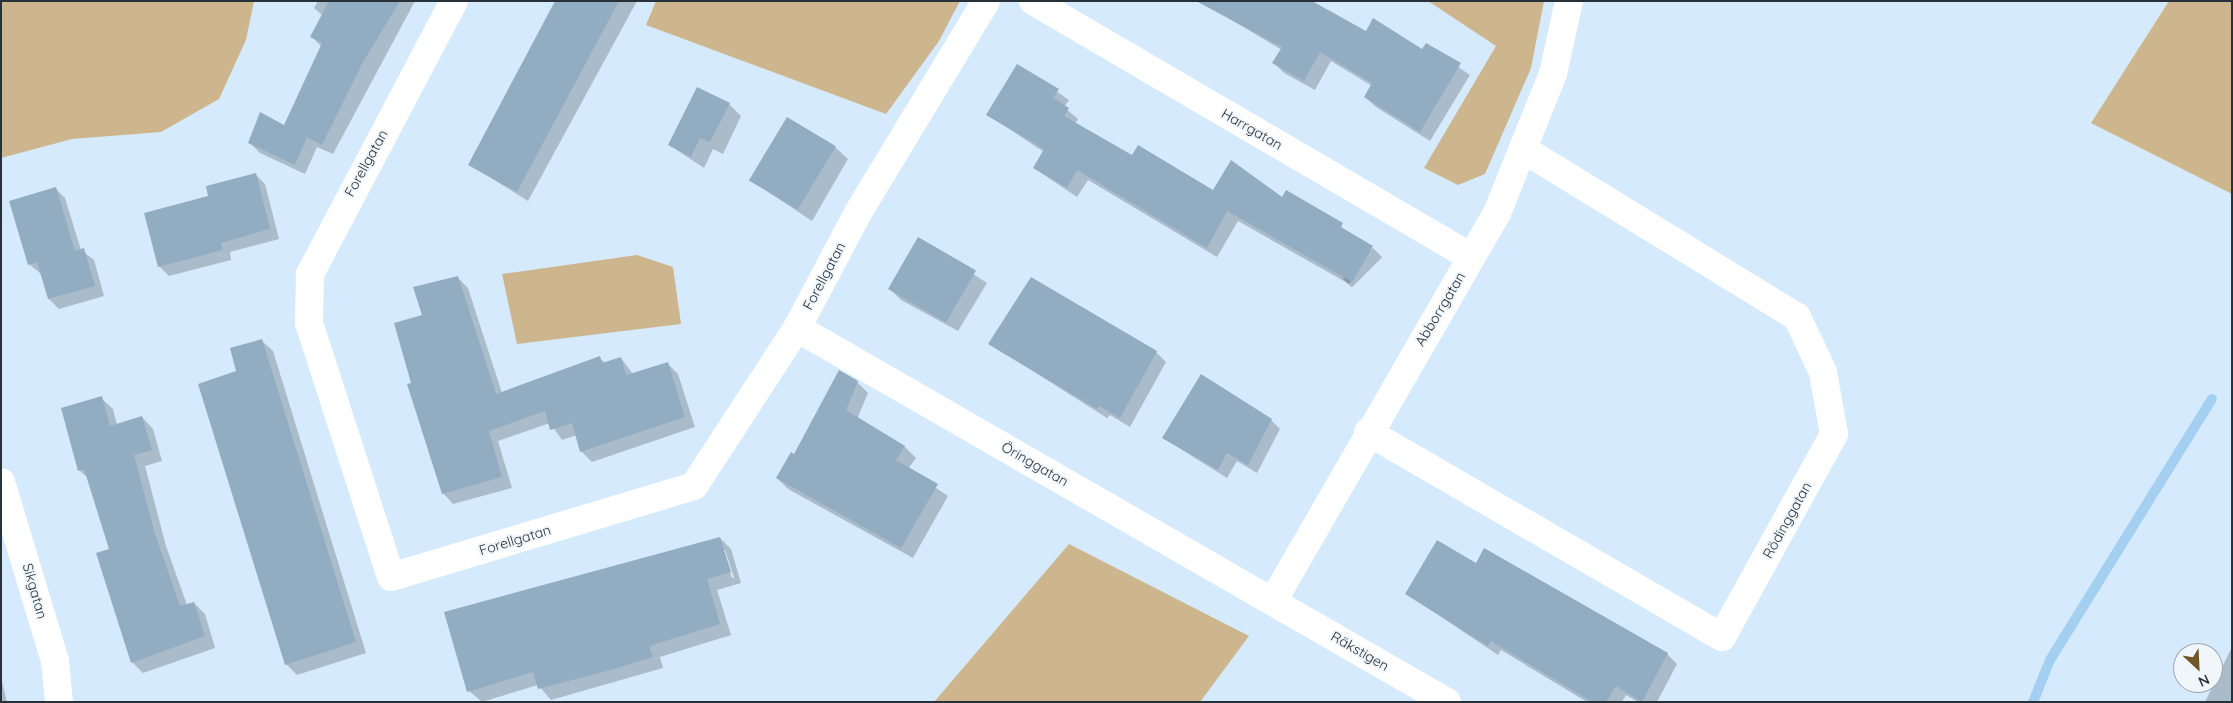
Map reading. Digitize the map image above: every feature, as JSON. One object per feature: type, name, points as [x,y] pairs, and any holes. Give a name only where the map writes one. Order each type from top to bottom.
[{"type":"street","name":"Forellgatan","points":[[454,1],[310,274],[309,324],[391,578],[694,486],[797,328],[859,211],[986,1]]},
{"type":"street","name":"Harrgatan","points":[[1033,1],[1471,257]]},
{"type":"street","name":"Abborrgatan","points":[[1274,601],[1368,432],[1497,213],[1552,74],[1569,1]]},
{"type":"street","name":"Rödinggatan","points":[[1368,432],[1722,637],[1825,451],[1834,434],[1823,372],[1797,317],[1523,149]]},
{"type":"street","name":"Öringgatan","points":[[797,328],[1274,601]]},
{"type":"street","name":"Sikgatan","points":[[1,482],[56,661],[59,702]]},
{"type":"street","name":"Räkstigen","points":[[1274,601],[1447,702]]},
{"type":"shaded area","points":[[1,1],[254,1],[246,40],[219,99],[161,132],[72,139],[1,158]]},
{"type":"shaded area","points":[[656,1],[960,1],[939,41],[886,114],[646,25]]},
{"type":"shaded area","points":[[1428,1],[1544,1],[1531,68],[1485,174],[1458,185],[1424,168],[1496,46]]},
{"type":"shaded area","points":[[2169,1],[2232,1],[2232,194],[2091,123]]},
{"type":"shaded area","points":[[637,255],[673,267],[681,324],[517,344],[502,274]]},
{"type":"shaded area","points":[[1069,544],[1249,636],[1200,702],[934,702]]},
{"type":"building","points":[[329,1],[400,1],[362,64],[322,145],[307,137],[295,165],[248,143],[260,112],[284,125],[322,43],[310,37]]},
{"type":"building","points":[[555,1],[619,1],[517,192],[468,165]]},
{"type":"building","points":[[1196,1],[1312,1],[1366,31],[1373,18],[1422,49],[1426,43],[1461,63],[1420,132],[1364,97],[1372,83],[1320,52],[1304,81],[1272,63],[1282,47]]},
{"type":"building","points":[[1017,64],[1059,89],[1053,98],[1069,108],[1064,116],[1132,155],[1138,145],[1213,190],[1231,160],[1282,197],[1286,190],[1343,223],[1341,227],[1373,246],[1352,282],[1227,211],[1207,248],[1077,170],[1067,188],[1033,168],[1044,149],[986,115]]},
{"type":"building","points":[[697,87],[730,103],[710,142],[700,138],[691,157],[668,145]]},
{"type":"building","points":[[787,117],[836,146],[798,210],[749,180]]},
{"type":"building","points":[[256,173],[270,229],[221,243],[223,250],[158,267],[144,213],[208,196],[206,186]]},
{"type":"building","points":[[56,187],[75,251],[84,248],[95,286],[48,299],[37,262],[28,265],[9,201]]},
{"type":"building","points":[[918,237],[976,270],[946,322],[888,289]]},
{"type":"building","points":[[458,276],[496,394],[600,356],[602,363],[621,357],[626,375],[668,362],[685,417],[580,452],[572,423],[550,430],[545,411],[489,431],[502,477],[442,494],[407,384],[411,383],[394,323],[422,315],[413,287]]},
{"type":"building","points":[[1031,277],[1157,351],[1120,418],[1099,406],[1097,409],[988,344]]},
{"type":"building","points":[[262,339],[356,642],[285,665],[198,384],[236,371],[230,348]]},
{"type":"building","points":[[839,370],[858,381],[846,410],[905,446],[896,460],[938,484],[901,548],[776,478],[791,452],[794,454]]},
{"type":"building","points":[[1201,374],[1272,419],[1248,465],[1227,453],[1218,470],[1162,438]]},
{"type":"building","points":[[102,396],[110,426],[142,416],[152,450],[134,455],[155,534],[180,606],[194,602],[205,636],[131,663],[96,553],[109,549],[84,469],[78,471],[61,408]]},
{"type":"building","points":[[720,537],[731,572],[707,579],[720,624],[649,646],[653,657],[607,671],[538,689],[533,672],[467,692],[444,612]]},
{"type":"building","points":[[1437,540],[1476,563],[1484,548],[1668,653],[1642,702],[1616,686],[1606,702],[1592,702],[1491,641],[1488,646],[1405,594]]},
{"type":"waterway","points":[[2033,702],[2050,660],[2212,399]]}]
